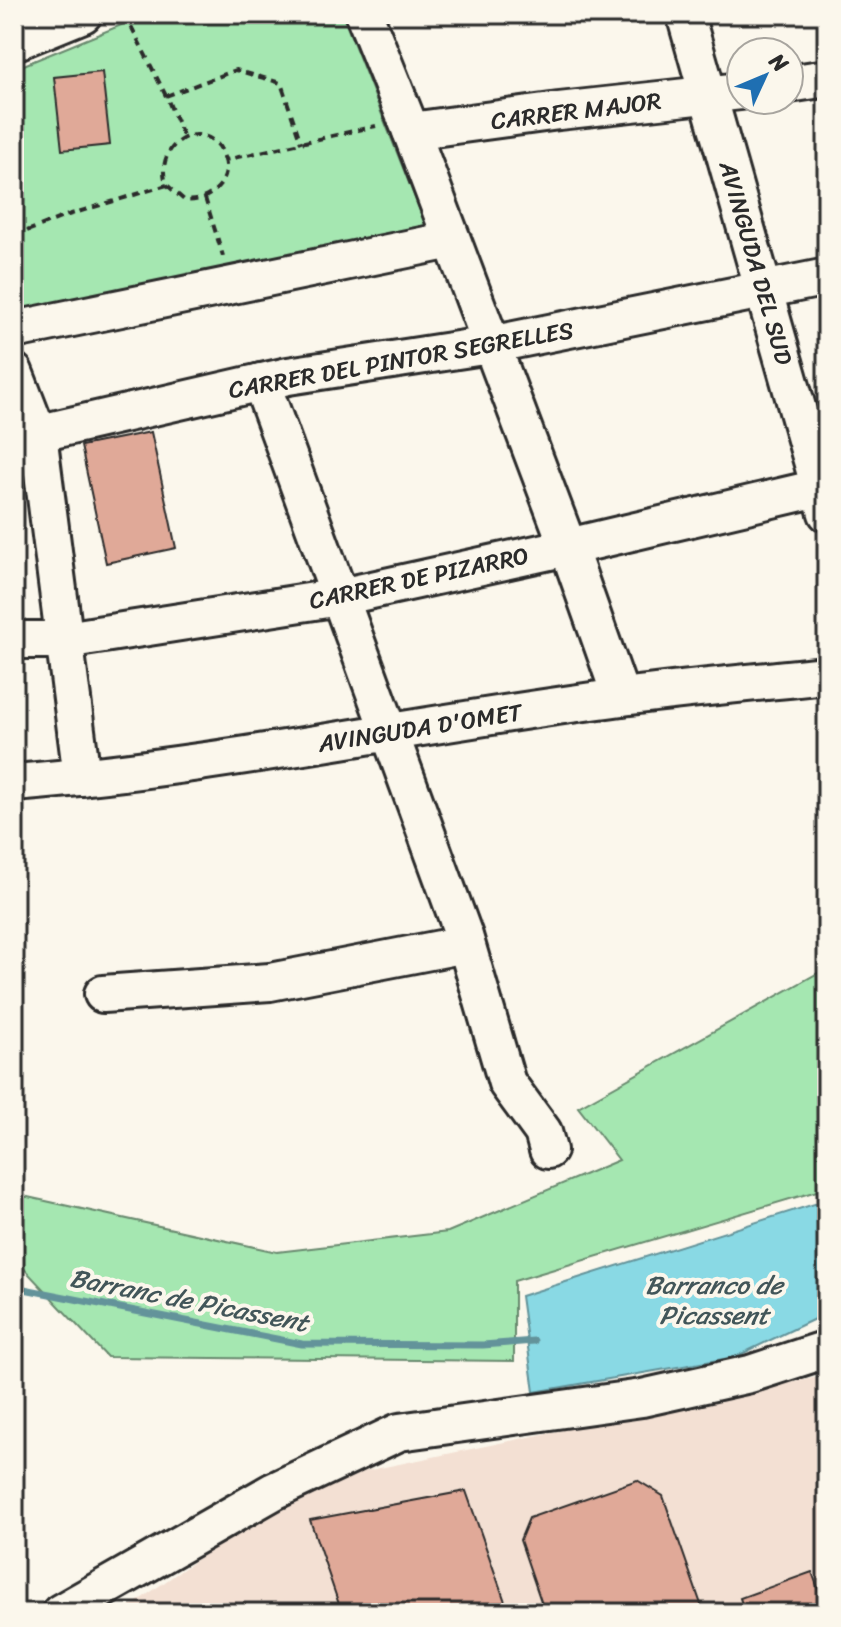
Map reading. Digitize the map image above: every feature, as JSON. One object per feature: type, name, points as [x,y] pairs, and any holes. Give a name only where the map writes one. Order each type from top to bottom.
[{"type":"street","points":[[14,42],[83,14]]},
{"type":"street","points":[[364,14],[568,547],[621,697]]},
{"type":"street","name":"AVINGUDA DEL SUD","points":[[685,14],[725,93]]},
{"type":"street","points":[[805,81],[827,78]]},
{"type":"street","name":"CARRER MAJOR","points":[[408,125],[725,93]]},
{"type":"street","name":"AVINGUDA DEL SUD","points":[[730,116],[764,290],[824,495]]},
{"type":"street","points":[[14,330],[451,240]]},
{"type":"street","name":"CARRER DEL PINTOR SEGRELLES","points":[[26,437],[288,376],[490,345],[827,277]]},
{"type":"street","points":[[14,372],[65,640],[82,777]]},
{"type":"street","points":[[261,382],[466,944],[507,1083],[543,1132],[548,1150]]},
{"type":"street","name":"CARRER DE PIZARRO","points":[[14,640],[65,640],[340,597],[824,495]]},
{"type":"street","name":"AVINGUDA D'OMET","points":[[14,783],[82,777],[621,697],[827,675]]},
{"type":"street","points":[[103,994],[270,982],[466,944]]},
{"type":"street","points":[[60,1613],[274,1491],[399,1432],[642,1398],[750,1374],[827,1349]]},
{"type":"path","points":[[125,14],[184,139]]},
{"type":"path","points":[[166,96],[236,70],[281,83],[301,143]]},
{"type":"path","points":[[225,160],[301,143],[408,125]]},
{"type":"path","points":[[192,136],[214,141],[225,160],[227,167],[221,184],[205,198],[192,202],[184,200],[167,185],[164,178],[163,168],[169,150],[192,136]]},
{"type":"path","points":[[14,236],[68,215],[167,185]]},
{"type":"path","points":[[205,198],[232,285]]},
{"type":"shaded area","points":[[827,1375],[827,1613],[121,1613],[223,1541],[332,1478]]},
{"type":"green space","points":[[148,14],[342,14],[426,226],[14,315],[14,69]]},
{"type":"green space","points":[[827,968],[827,1188],[514,1281],[514,1361],[107,1357],[14,1258],[14,1194],[277,1252],[448,1232],[619,1160],[578,1107]]},
{"type":"water","name":"Barranco de Picassent","points":[[827,1200],[827,1313],[735,1357],[534,1392],[521,1296]]},
{"type":"building","points":[[102,72],[110,145],[62,150],[54,77]]},
{"type":"building","points":[[151,432],[176,548],[106,563],[81,446]]},
{"type":"building","points":[[637,1480],[663,1496],[704,1613],[545,1613],[520,1540],[529,1518]]},
{"type":"building","points":[[466,1491],[509,1613],[342,1613],[310,1520]]},
{"type":"building","points":[[812,1572],[827,1613],[745,1613],[740,1598]]},
{"type":"waterway","name":"Barranc de Picassent","points":[[14,1287],[302,1344],[483,1345],[534,1341]]}]
